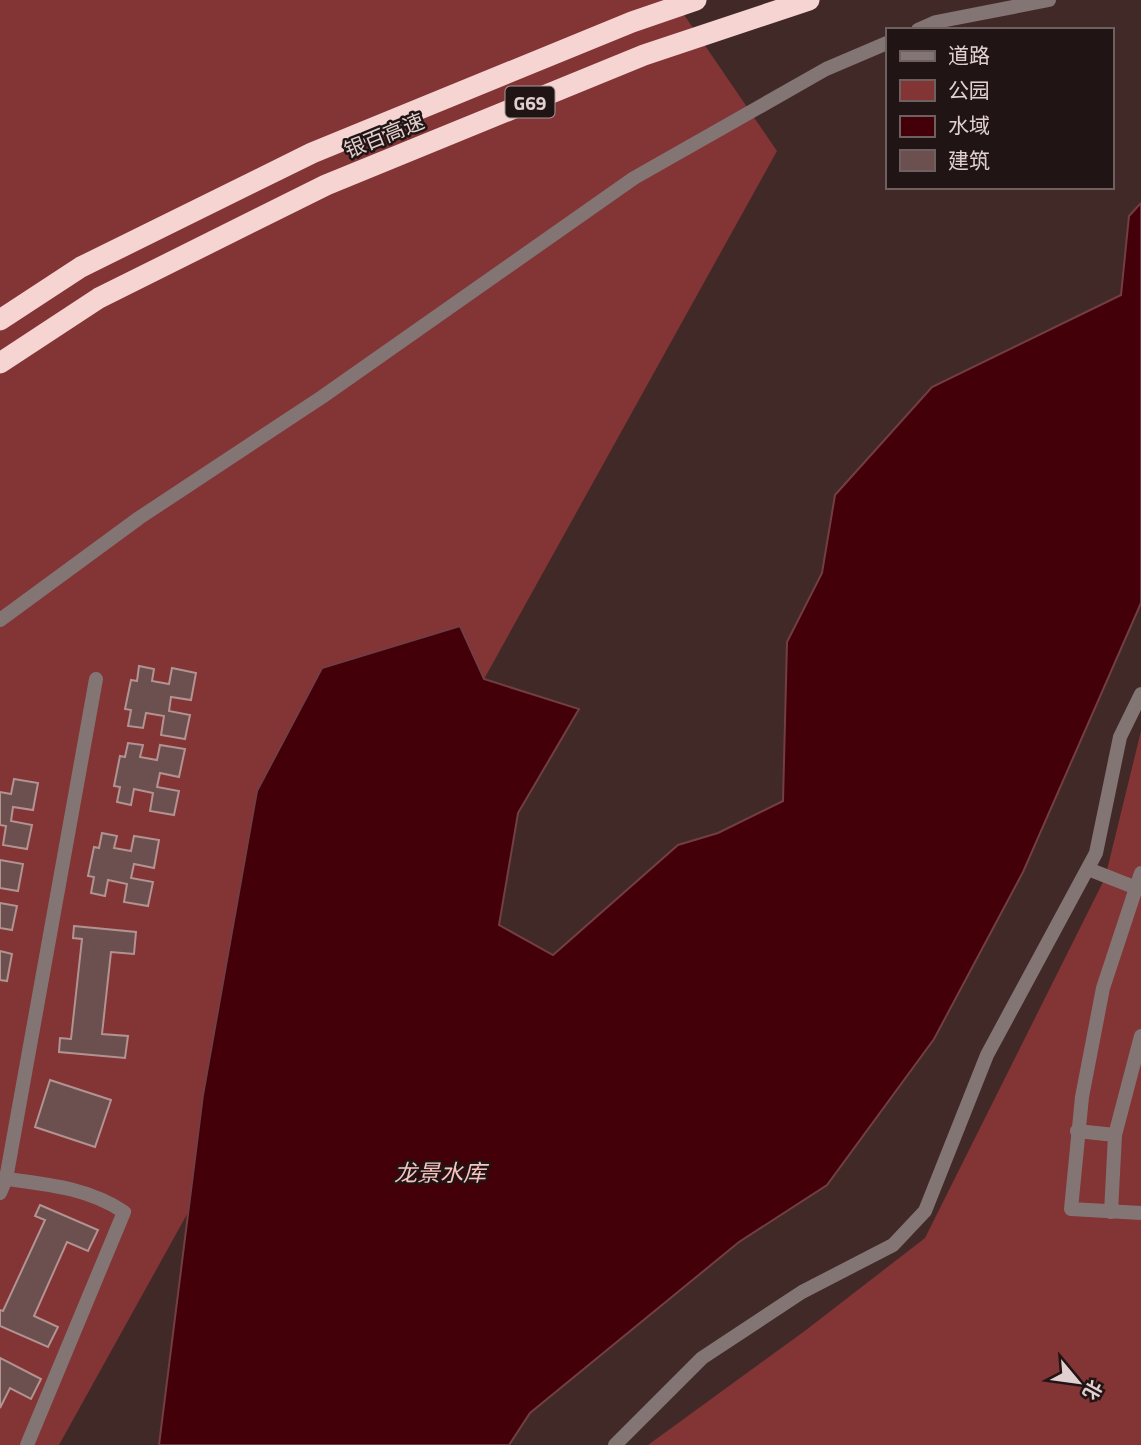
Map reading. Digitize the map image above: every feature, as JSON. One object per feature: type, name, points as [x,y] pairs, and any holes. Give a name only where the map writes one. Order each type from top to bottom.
[{"type":"highway","name":"银百高速","points":[[0,320],[81,267],[312,153],[632,22],[696,0]]},
{"type":"highway","name":"银百高速","points":[[0,363],[99,298],[326,186],[644,55],[809,0]]},
{"type":"street","points":[[922,28],[936,22],[1049,0]]},
{"type":"street","points":[[0,620],[139,518],[322,397],[634,178],[826,69],[886,43]]},
{"type":"street","points":[[0,1193],[96,679]]},
{"type":"street","points":[[615,1445],[702,1358],[802,1292],[893,1245],[925,1211],[987,1055],[1096,853],[1120,737],[1141,694]]},
{"type":"street","points":[[1088,869],[1135,887]]},
{"type":"street","points":[[1141,873],[1104,988],[1077,1131],[1071,1209],[1141,1213]]},
{"type":"street","points":[[1111,1212],[1115,1135],[1141,1036]]},
{"type":"street","points":[[1077,1131],[1115,1135]]},
{"type":"street","points":[[3,1178],[85,1192],[105,1199],[124,1212],[27,1445]]},
{"type":"green space","points":[[0,0],[674,0],[777,151],[59,1445],[0,1445]]},
{"type":"green space","points":[[1141,731],[1141,1445],[648,1445],[806,1330],[925,1238],[1105,878]]},
{"type":"water","name":"龙景水库","points":[[1141,203],[1141,603],[1023,872],[934,1039],[827,1185],[739,1242],[530,1413],[509,1445],[159,1445],[203,1095],[257,791],[322,668],[460,626],[484,679],[579,709],[518,813],[499,925],[553,955],[678,845],[718,833],[783,801],[787,642],[822,573],[835,495],[932,387],[1121,295],[1129,216]]},
{"type":"building","points":[[139,666],[154,669],[152,681],[169,684],[172,668],[196,673],[191,700],[171,697],[169,711],[190,715],[185,739],[161,735],[164,716],[146,713],[143,728],[128,726],[131,710],[125,709],[131,680],[137,681]]},
{"type":"building","points":[[128,743],[143,745],[140,757],[157,760],[160,745],[185,749],[179,777],[160,773],[157,787],[179,791],[174,815],[150,811],[153,793],[134,789],[131,805],[117,802],[120,787],[114,786],[120,756],[125,757]]},
{"type":"building","points":[[14,779],[38,783],[33,810],[13,807],[11,821],[32,825],[27,849],[3,845],[6,826],[0,825],[0,792],[11,794]]},
{"type":"building","points":[[102,833],[117,836],[114,848],[131,851],[134,836],[159,840],[154,868],[134,864],[131,878],[153,882],[148,906],[124,902],[127,884],[108,880],[105,896],[91,893],[94,877],[88,876],[94,847],[99,848]]},
{"type":"building","points":[[0,860],[23,864],[18,891],[0,888]]},
{"type":"building","points":[[0,903],[17,906],[12,930],[0,928]]},
{"type":"building","points":[[74,926],[136,932],[134,954],[111,952],[102,1034],[128,1036],[125,1058],[59,1052],[60,1038],[71,1039],[82,939],[73,938]]},
{"type":"building","points":[[0,951],[12,954],[7,981],[0,980]]},
{"type":"building","points":[[50,1080],[111,1100],[95,1147],[35,1127]]},
{"type":"building","points":[[40,1205],[98,1230],[88,1251],[67,1242],[34,1316],[58,1327],[48,1347],[0,1326],[0,1310],[3,1311],[45,1220],[35,1216]]},
{"type":"building","points":[[0,1358],[41,1379],[31,1399],[10,1388],[0,1408]]}]
